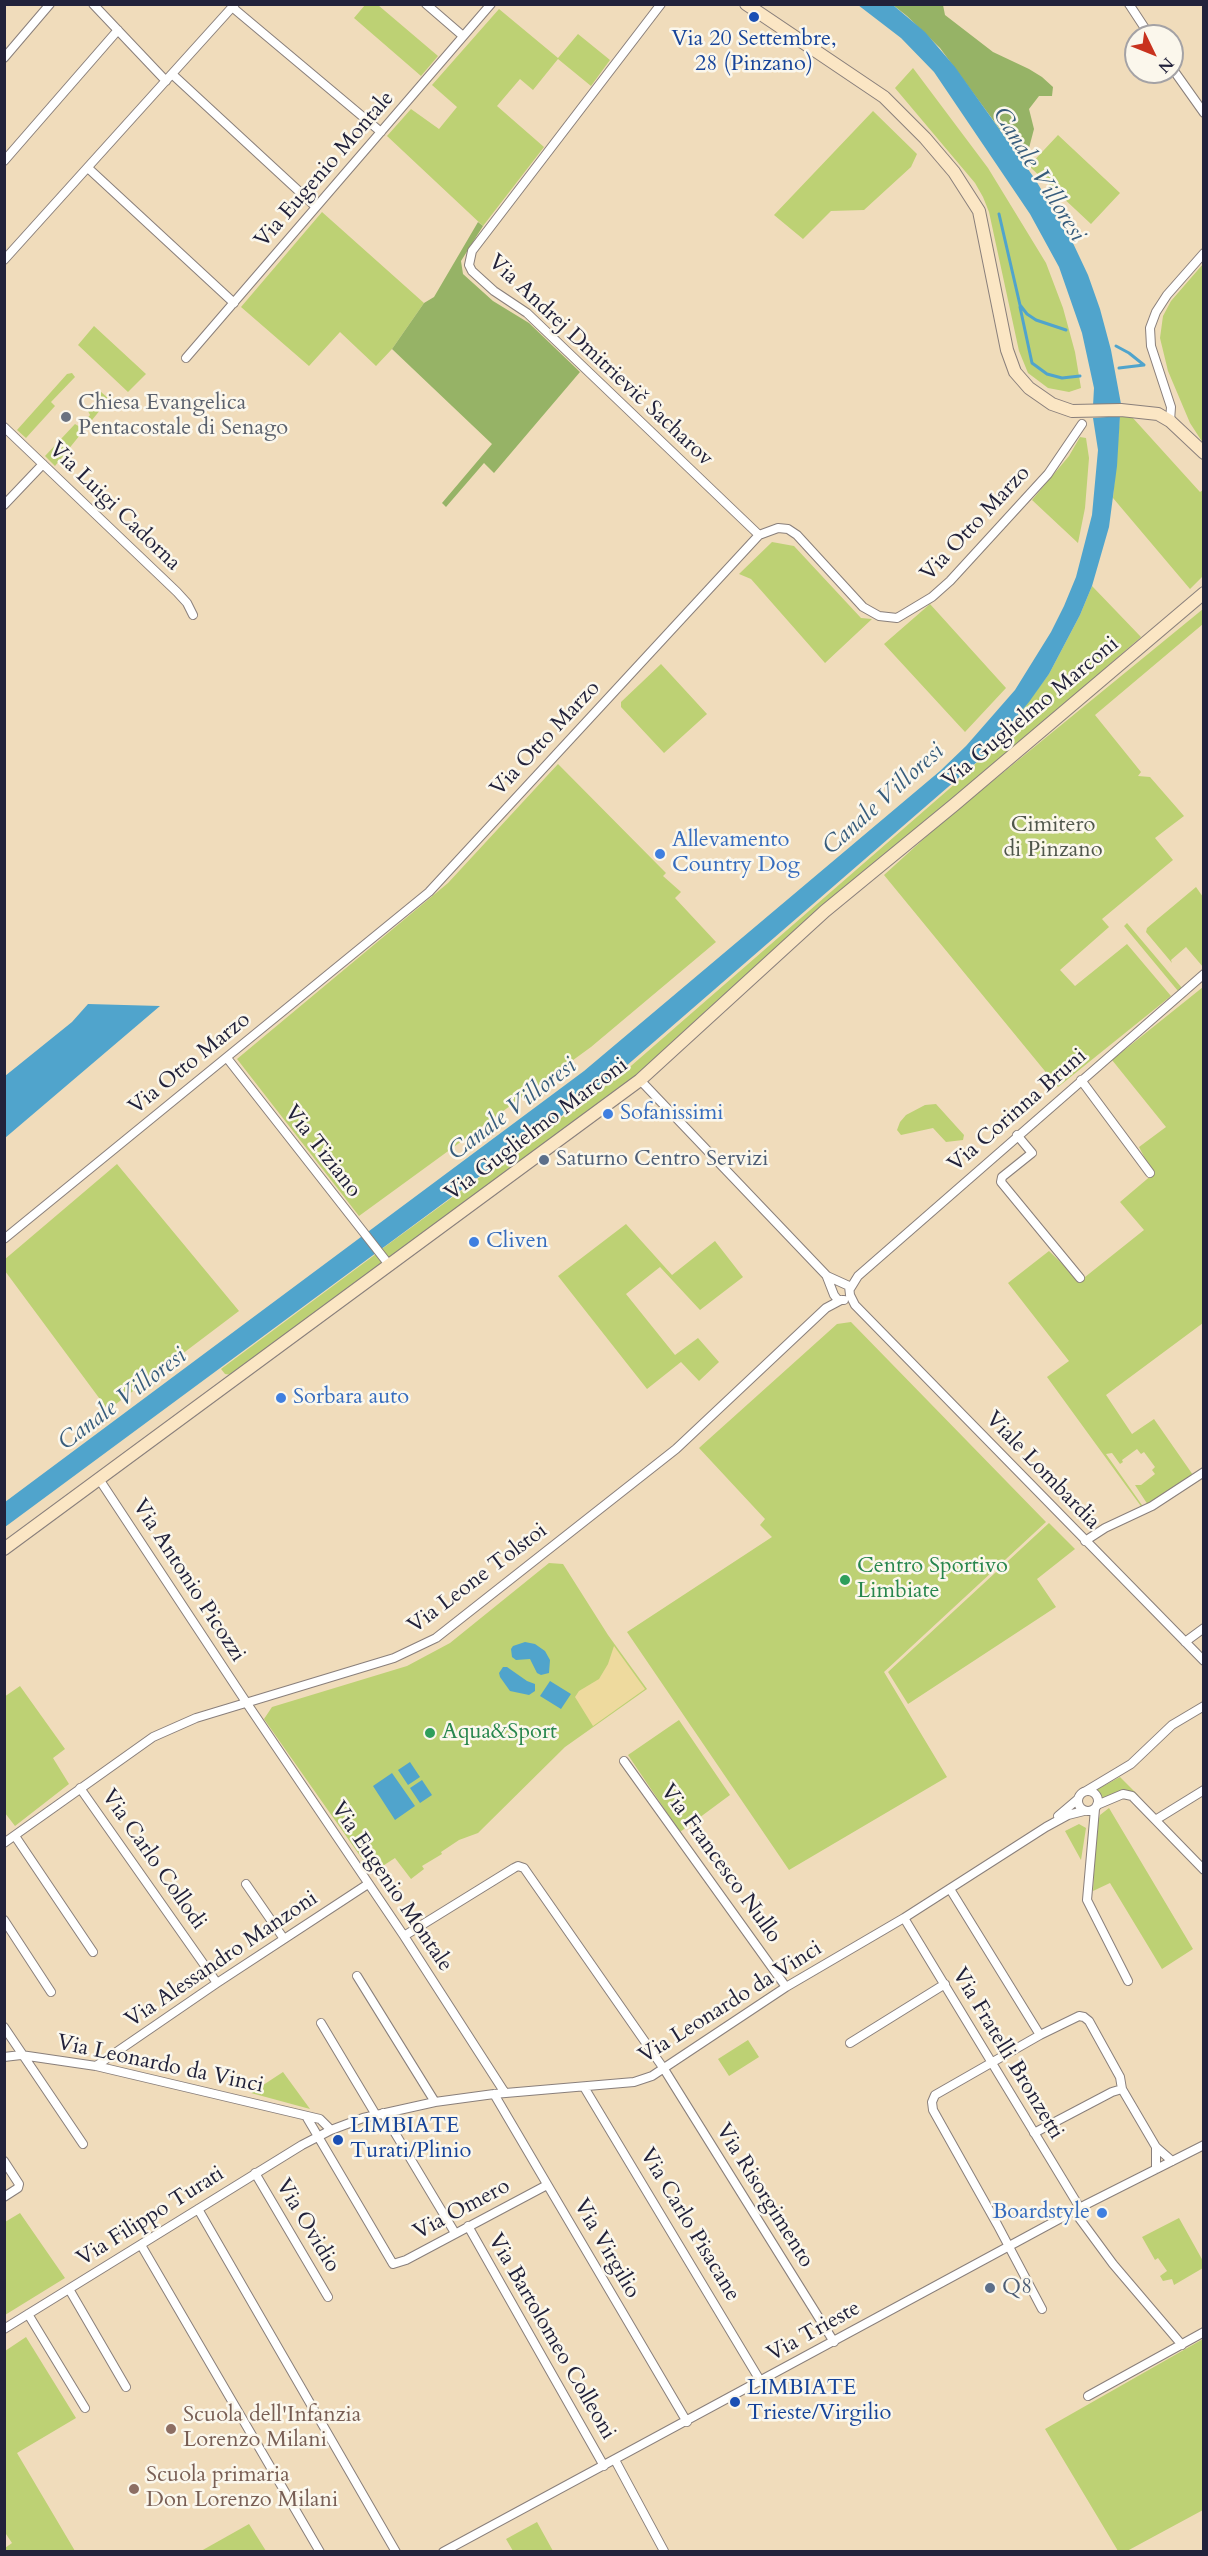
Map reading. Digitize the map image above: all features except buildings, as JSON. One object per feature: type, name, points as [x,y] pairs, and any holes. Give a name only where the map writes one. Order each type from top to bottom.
[{"type":"street","points":[[4,58],[50,4]]},
{"type":"street","points":[[93,4],[169,78],[316,207]]},
{"type":"street","points":[[426,4],[463,36]]},
{"type":"street","name":"Via Eugenio Montale","points":[[186,358],[491,4]]},
{"type":"street","name":"Via Andrej Dmitrievič Sacharov","points":[[661,4],[472,251],[469,265],[494,291],[526,313],[759,535]]},
{"type":"street","points":[[746,4],[884,97],[954,172],[979,211],[1007,350],[1016,372],[1029,388],[1052,404],[1072,411],[1121,410],[1158,414],[1170,421],[1203,453]]},
{"type":"street","points":[[1129,4],[1142,24]]},
{"type":"street","points":[[4,260],[233,6],[381,132]]},
{"type":"street","points":[[4,161],[118,30]]},
{"type":"street","points":[[1183,84],[1203,113]]},
{"type":"street","points":[[88,168],[234,303]]},
{"type":"street","points":[[1170,421],[1168,394],[1151,346],[1151,322],[1167,295],[1203,253]]},
{"type":"street","points":[[1158,414],[1168,394]]},
{"type":"street","name":"Via Otto Marzo","points":[[4,1239],[429,892],[759,535],[778,528],[798,535],[863,607],[879,616],[897,618],[932,597],[950,581],[1048,474],[1082,424]]},
{"type":"street","name":"Via Luigi Cadorna","points":[[4,427],[177,592],[187,603],[193,615]]},
{"type":"street","points":[[4,505],[43,464]]},
{"type":"street","name":"Via Guglielmo Marconi","points":[[4,1549],[385,1261],[640,1080],[825,911],[954,806],[1203,593]]},
{"type":"street","name":"Via Corinna Bruni","points":[[833,1292],[844,1292],[858,1276],[1017,1135],[1203,974]]},
{"type":"street","name":"Via Tiziano","points":[[227,1058],[385,1261]]},
{"type":"street","points":[[640,1080],[844,1292]]},
{"type":"street","points":[[1081,1080],[1150,1173]]},
{"type":"street","points":[[1017,1135],[1032,1153],[1002,1177],[1001,1182],[1080,1278]]},
{"type":"street","points":[[827,1276],[833,1292]]},
{"type":"street","name":"Via Leone Tolstoi","points":[[826,1308],[833,1292]]},
{"type":"street","name":"Viale Lombardia","points":[[844,1292],[1203,1661]]},
{"type":"street","name":"Via Leone Tolstoi","points":[[4,1843],[153,1737],[196,1718],[394,1658],[436,1638],[676,1449],[844,1292]]},
{"type":"street","points":[[1085,1541],[1105,1528],[1152,1506],[1203,1472]]},
{"type":"street","name":"Via Antonio Picozzi","points":[[99,1479],[247,1703]]},
{"type":"street","points":[[1185,1642],[1203,1628]]},
{"type":"street","name":"Via Eugenio Montale","points":[[247,1703],[404,1936],[505,2093]]},
{"type":"street","name":"Via Leonardo da Vinci","points":[[1046,1827],[1086,1791],[1131,1764],[1172,1725],[1203,1706]]},
{"type":"street","name":"Via Francesco Nullo","points":[[624,1761],[786,1987]]},
{"type":"street","name":"Via Carlo Collodi","points":[[80,1788],[217,1983]]},
{"type":"street","points":[[1157,1820],[1203,1790]]},
{"type":"street","points":[[1086,1791],[1096,1795],[1090,1809],[1093,1825],[1087,1900],[1128,1981]]},
{"type":"street","name":"Via Leonardo da Vinci","points":[[317,2135],[380,2114],[435,2102],[494,2094],[634,2082],[664,2069],[786,1987],[904,1918],[1046,1827],[1068,1815],[1090,1809],[1105,1800],[1128,1794],[1136,1799],[1203,1870]]},
{"type":"street","points":[[1078,1799],[1079,1806],[1090,1809]]},
{"type":"street","points":[[15,1836],[93,1952]]},
{"type":"street","name":"Via Risorgimento","points":[[404,1936],[514,1868],[521,1867],[664,2069],[834,2342]]},
{"type":"street","points":[[246,1884],[284,1939]]},
{"type":"street","name":"Via Alessandro Manzoni","points":[[96,2066],[368,1884]]},
{"type":"street","points":[[950,1889],[1040,2035]]},
{"type":"street","name":"Via Fratelli Bronzetti","points":[[904,1918],[993,2061],[1077,2210],[1113,2265],[1182,2345]]},
{"type":"street","points":[[4,1920],[51,1992]]},
{"type":"street","points":[[357,1977],[435,2102]]},
{"type":"street","points":[[850,2043],[945,1984]]},
{"type":"street","points":[[1041,2309],[932,2106],[935,2096],[993,2061],[1079,2016],[1088,2019],[1120,2077],[1122,2089],[1156,2147],[1172,2161]]},
{"type":"street","points":[[321,2023],[454,2233]]},
{"type":"street","points":[[4,2027],[83,2144]]},
{"type":"street","name":"Via Leonardo da Vinci","points":[[4,2057],[21,2055],[96,2066],[306,2116],[324,2121],[331,2130]]},
{"type":"street","name":"Via Carlo Pisacane","points":[[584,2087],[761,2382]]},
{"type":"street","points":[[1034,2133],[1122,2089]]},
{"type":"street","name":"Via Virgilio","points":[[494,2094],[687,2422]]},
{"type":"street","points":[[306,2116],[317,2135]]},
{"type":"street","name":"Via Omero","points":[[317,2135],[393,2264],[406,2260],[547,2185]]},
{"type":"street","name":"Via Filippo Turati","points":[[4,2329],[317,2135]]},
{"type":"street","name":"Via Trieste","points":[[443,2552],[1077,2210],[1203,2145]]},
{"type":"street","points":[[1156,2147],[1156,2169]]},
{"type":"street","points":[[4,2160],[19,2186],[4,2197]]},
{"type":"street","name":"Via Ovidio","points":[[255,2173],[328,2297]]},
{"type":"street","points":[[198,2209],[396,2552]]},
{"type":"street","name":"Via Bartolomeo Colleoni","points":[[468,2226],[604,2466]]},
{"type":"street","points":[[141,2245],[320,2552]]},
{"type":"street","points":[[69,2289],[126,2387]]},
{"type":"street","points":[[28,2314],[85,2408]]},
{"type":"street","points":[[1088,2396],[1203,2332]]},
{"type":"street","points":[[615,2460],[664,2551]]},
{"type":"green space","points":[[365,5],[378,5],[438,56],[421,76],[354,18]]},
{"type":"green space","points":[[893,5],[943,5],[945,15],[993,52],[1029,69],[1053,87],[1052,96],[1039,96],[1029,109],[1034,129],[1029,148],[1016,151],[940,48]]},
{"type":"green space","points":[[499,9],[558,58],[578,34],[610,60],[591,86],[558,59],[533,90],[520,79],[497,106],[544,147],[483,226],[387,136],[411,109],[439,129],[457,107],[432,85]]},
{"type":"green space","points":[[913,68],[988,168],[1046,263],[1063,308],[1075,352],[1081,388],[1069,392],[1048,388],[1028,373],[1019,351],[989,212],[983,197],[975,183],[895,88]]},
{"type":"green space","points":[[873,111],[917,154],[911,167],[864,210],[831,211],[803,239],[774,215]]},
{"type":"green space","points":[[1058,135],[1120,193],[1091,224],[1029,166]]},
{"type":"green space","points":[[322,212],[424,303],[392,349],[376,366],[340,332],[309,366],[241,307]]},
{"type":"green space","points":[[478,222],[483,226],[461,261],[463,274],[493,301],[529,323],[580,372],[494,473],[484,463],[446,507],[442,503],[492,444],[392,349],[424,303],[434,297]]},
{"type":"green space","points":[[1203,264],[1203,443],[1190,423],[1168,371],[1160,338],[1163,316],[1171,301]]},
{"type":"green space","points":[[94,326],[146,374],[128,392],[78,345]]},
{"type":"green space","points":[[72,373],[75,377],[51,402],[55,406],[26,438],[17,430],[67,374]]},
{"type":"green space","points":[[100,391],[109,399],[55,466],[45,456],[75,424],[80,427],[90,415],[88,411],[100,396]]},
{"type":"green space","points":[[1120,416],[1132,417],[1200,492],[1203,490],[1203,576],[1190,589],[1113,498]]},
{"type":"green space","points":[[1080,437],[1086,438],[1089,458],[1085,508],[1078,543],[1032,500],[1069,456]]},
{"type":"green space","points":[[772,542],[794,546],[861,618],[872,619],[825,663],[751,579],[739,574]]},
{"type":"green space","points":[[1092,586],[1141,637],[645,1069],[390,1260],[379,1251],[624,1072],[964,776],[1004,734],[1049,674],[1080,615]]},
{"type":"green space","points":[[930,604],[1006,688],[965,732],[884,644]]},
{"type":"green space","name":"Cimitero di Pinzano","points":[[1203,609],[1203,624],[1095,715],[1141,772],[1138,776],[1150,777],[1184,816],[1155,838],[1173,860],[1102,919],[1109,927],[1060,970],[1075,986],[1127,944],[1171,996],[1058,1087],[884,875],[939,825]]},
{"type":"green space","points":[[661,664],[707,714],[664,753],[621,707],[621,702]]},
{"type":"green space","points":[[558,764],[666,873],[663,876],[681,892],[675,898],[716,942],[591,1047],[359,1216],[237,1059],[448,883]]},
{"type":"green space","points":[[1196,887],[1203,897],[1203,967],[1186,947],[1171,960],[1172,963],[1146,932],[1147,928]]},
{"type":"green space","points":[[1127,923],[1182,988],[1178,991],[1124,926]]},
{"type":"green space","points":[[1203,987],[1203,1323],[1106,1395],[1132,1434],[1154,1419],[1193,1475],[1148,1505],[1135,1485],[1141,1485],[1155,1474],[1152,1470],[1155,1467],[1144,1452],[1141,1454],[1137,1449],[1120,1464],[1112,1453],[1106,1454],[1143,1509],[1047,1377],[1069,1361],[1008,1283],[1049,1251],[1080,1281],[1144,1230],[1120,1202],[1153,1174],[1139,1147],[1166,1127],[1112,1060]]},
{"type":"green space","points":[[936,1104],[964,1135],[963,1140],[946,1142],[933,1128],[901,1135],[897,1130],[906,1115],[925,1105]]},
{"type":"green space","points":[[117,1164],[239,1311],[108,1410],[5,1271],[4,1260]]},
{"type":"green space","points":[[626,1224],[672,1275],[715,1241],[743,1277],[700,1310],[660,1267],[626,1294],[675,1355],[698,1338],[719,1362],[699,1381],[681,1362],[647,1389],[558,1276]]},
{"type":"green space","points":[[376,1254],[382,1263],[232,1375],[225,1374],[221,1369]]},
{"type":"green space","name":"Centro Sportivo Limbiate","points":[[851,1322],[1046,1522],[884,1672],[947,1777],[789,1870],[627,1632],[772,1537],[760,1525],[765,1519],[699,1448],[837,1324]]},
{"type":"green space","points":[[1049,1523],[1075,1549],[1037,1579],[1056,1607],[908,1704],[888,1672]]},
{"type":"green space","name":"Aqua&Sport","points":[[549,1563],[563,1564],[608,1635],[647,1689],[565,1747],[478,1833],[459,1840],[441,1852],[442,1854],[422,1866],[424,1869],[411,1879],[395,1858],[372,1873],[264,1719],[272,1707],[407,1666],[450,1643]]},
{"type":"green space","points":[[20,1686],[65,1749],[53,1758],[69,1784],[15,1826],[5,1813],[4,1697]]},
{"type":"green space","points":[[679,1720],[730,1795],[680,1832],[628,1755]]},
{"type":"green space","points":[[1120,1777],[1139,1796],[1134,1793],[1102,1800],[1096,1790]]},
{"type":"green space","points":[[1109,1808],[1193,1949],[1162,1969],[1110,1883],[1093,1891],[1097,1825],[1100,1815]]},
{"type":"green space","points":[[1079,1824],[1086,1828],[1081,1860],[1065,1831]]},
{"type":"green space","points":[[748,2040],[759,2057],[729,2076],[718,2059]]},
{"type":"green space","points":[[283,2072],[310,2109],[251,2093]]},
{"type":"green space","points":[[20,2213],[65,2278],[5,2315],[5,2222]]},
{"type":"green space","points":[[1179,2218],[1203,2261],[1203,2268],[1174,2285],[1172,2279],[1163,2281],[1160,2276],[1167,2271],[1158,2258],[1155,2260],[1142,2237]]},
{"type":"green space","points":[[26,2337],[76,2418],[17,2453],[75,2551],[5,2551],[5,2548],[12,2543],[4,2531],[5,2351]]},
{"type":"green space","points":[[1203,2339],[1203,2510],[1127,2551],[1118,2551],[1045,2429]]},
{"type":"green space","points":[[537,2522],[553,2551],[513,2551],[506,2539]]},
{"type":"green space","points":[[249,2524],[266,2551],[201,2551]]},
{"type":"sand","points":[[614,1646],[645,1689],[593,1726],[575,1697],[579,1691],[599,1679],[608,1664]]},
{"type":"water","name":"Canale Villoresi","points":[[858,5],[893,5],[925,32],[955,67],[1035,179],[1072,241],[1088,275],[1111,350],[1121,404],[1093,406],[1094,388],[1082,333],[1059,267],[1030,214],[934,72],[901,38]]},
{"type":"water","name":"Canale Villoresi","points":[[1120,416],[1117,466],[1109,527],[1092,586],[1080,615],[1049,674],[985,755],[610,1080],[5,1527],[5,1502],[584,1071],[940,771],[966,746],[1015,690],[1051,632],[1064,606],[1076,577],[1092,515],[1098,450],[1093,418]]},
{"type":"water","points":[[88,1004],[160,1006],[5,1138],[5,1076],[72,1022]]},
{"type":"water","points":[[525,1642],[535,1644],[545,1651],[550,1660],[549,1673],[541,1675],[537,1673],[530,1659],[516,1660],[512,1657],[513,1646]]},
{"type":"water","points":[[503,1667],[507,1667],[535,1684],[535,1691],[529,1695],[510,1691],[500,1677],[499,1673]]},
{"type":"water","points":[[550,1681],[571,1694],[561,1709],[540,1696]]},
{"type":"water","points":[[410,1762],[420,1777],[408,1785],[398,1770]]},
{"type":"water","points":[[392,1773],[415,1806],[395,1820],[373,1786]]},
{"type":"water","points":[[422,1780],[432,1795],[420,1803],[410,1788]]},
{"type":"waterway","points":[[999,214],[1020,305],[1036,320],[1066,330]]},
{"type":"waterway","points":[[1020,307],[1032,363],[1047,374],[1062,378],[1080,376]]},
{"type":"waterway","points":[[1116,346],[1144,365]]},
{"type":"waterway","points":[[1119,368],[1144,365]]},
{"type":"place","name":"Via 20 Settembre, 28 (Pinzano)","points":[[754,17]]},
{"type":"place","name":"Chiesa Evangelica Pentacostale di Senago","points":[[66,417]]},
{"type":"place","name":"Allevamento Country Dog","points":[[660,854]]},
{"type":"place","name":"Sofanissimi","points":[[608,1114]]},
{"type":"place","name":"Saturno Centro Servizi","points":[[544,1160]]},
{"type":"place","name":"Cliven","points":[[474,1242]]},
{"type":"place","name":"Sorbara auto","points":[[281,1398]]},
{"type":"place","name":"Centro Sportivo Limbiate","points":[[845,1580]]},
{"type":"place","name":"Aqua&Sport","points":[[430,1733]]},
{"type":"place","name":"LIMBIATE Turati/Plinio","points":[[338,2140]]},
{"type":"place","name":"Boardstyle","points":[[1102,2213]]},
{"type":"place","name":"Q8","points":[[990,2288]]},
{"type":"place","name":"LIMBIATE Trieste/Virgilio","points":[[735,2402]]},
{"type":"place","name":"Scuola dell'Infanzia Lorenzo Milani","points":[[171,2429]]},
{"type":"place","name":"Scuola primaria Don Lorenzo Milani","points":[[134,2489]]}]
